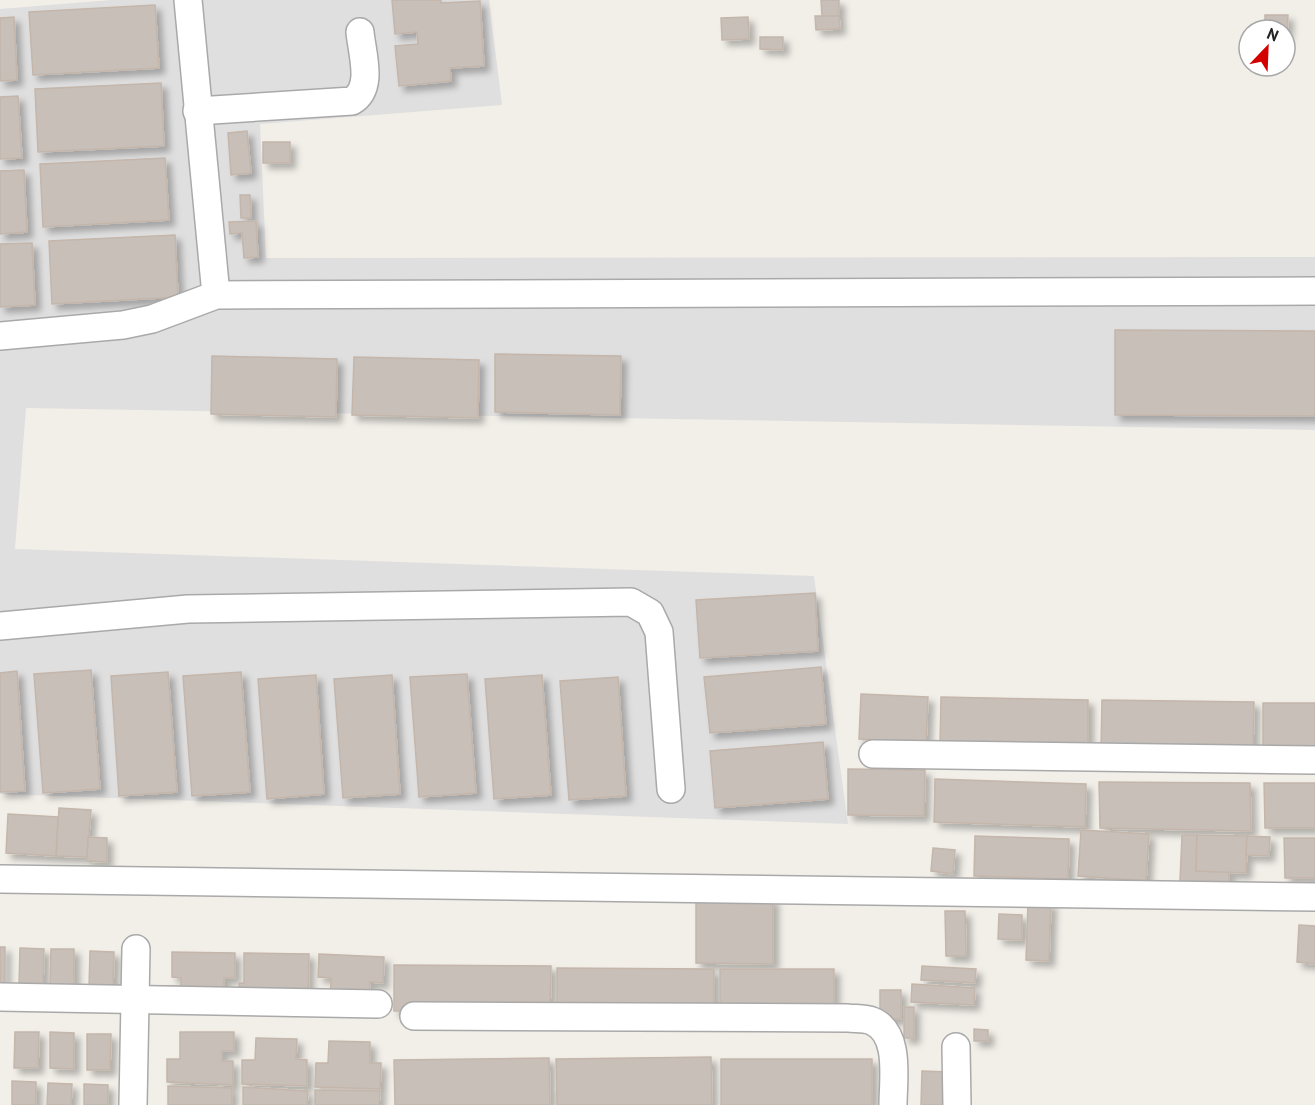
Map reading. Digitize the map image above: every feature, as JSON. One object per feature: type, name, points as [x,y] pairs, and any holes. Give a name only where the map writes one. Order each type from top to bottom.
[{"type":"street","points":[[188,0],[216,295]]},
{"type":"street","points":[[197,111],[352,100],[362,95],[365,85],[360,32]]},
{"type":"street","points":[[0,336],[123,325],[152,319],[216,295],[1315,291]]},
{"type":"street","points":[[0,626],[188,609],[631,602],[650,613],[659,632],[671,789]]},
{"type":"street","points":[[873,754],[1315,760]]},
{"type":"street","points":[[0,879],[1315,897]]},
{"type":"street","points":[[133,1105],[136,949]]},
{"type":"street","points":[[0,997],[378,1004]]},
{"type":"street","points":[[414,1016],[848,1018],[871,1021],[885,1030],[892,1049],[893,1105]]},
{"type":"street","points":[[956,1047],[957,1105]]},
{"type":"shaded area","points":[[111,0],[489,0],[502,105],[260,124],[266,258],[1315,257],[1315,430],[26,408],[15,549],[814,576],[848,824],[0,794],[0,9]]},
{"type":"building","points":[[392,0],[441,0],[441,3],[480,1],[484,66],[450,68],[451,81],[399,86],[395,46],[418,44],[417,32],[395,34]]},
{"type":"building","points":[[821,0],[839,0],[839,16],[822,16]]},
{"type":"building","points":[[155,5],[159,68],[33,75],[29,12]]},
{"type":"building","points":[[1265,15],[1288,15],[1288,18],[1265,18]]},
{"type":"building","points":[[815,16],[839,16],[840,29],[816,30]]},
{"type":"building","points":[[14,17],[17,80],[0,81],[0,18]]},
{"type":"building","points":[[748,17],[749,39],[722,40],[721,18]]},
{"type":"building","points":[[760,37],[783,37],[783,50],[760,49]]},
{"type":"building","points":[[161,83],[164,146],[38,152],[35,89]]},
{"type":"building","points":[[18,96],[22,158],[0,159],[0,97]]},
{"type":"building","points":[[247,131],[251,173],[231,175],[228,133]]},
{"type":"building","points":[[263,142],[290,142],[290,163],[263,163]]},
{"type":"building","points":[[165,158],[169,220],[43,227],[40,164]]},
{"type":"building","points":[[24,170],[27,232],[0,234],[0,171]]},
{"type":"building","points":[[240,195],[250,195],[251,218],[241,218]]},
{"type":"building","points":[[256,221],[258,257],[244,258],[242,233],[230,234],[229,222]]},
{"type":"building","points":[[175,235],[178,297],[52,304],[49,241]]},
{"type":"building","points":[[32,243],[35,305],[0,307],[0,244]]},
{"type":"building","points":[[1115,330],[1315,331],[1315,416],[1115,415]]},
{"type":"building","points":[[495,354],[621,356],[620,415],[495,412]]},
{"type":"building","points":[[212,356],[337,359],[336,417],[211,414]]},
{"type":"building","points":[[354,357],[479,360],[478,418],[352,415]]},
{"type":"building","points":[[815,593],[818,651],[700,658],[696,600]]},
{"type":"building","points":[[821,667],[826,724],[710,733],[704,677]]},
{"type":"building","points":[[91,670],[100,789],[43,793],[34,674]]},
{"type":"building","points":[[17,671],[25,791],[0,792],[0,673]]},
{"type":"building","points":[[168,672],[177,792],[119,796],[111,676]]},
{"type":"building","points":[[241,672],[250,792],[192,796],[183,676]]},
{"type":"building","points":[[467,674],[476,793],[419,797],[410,677]]},
{"type":"building","points":[[316,675],[324,794],[267,799],[258,679]]},
{"type":"building","points":[[392,675],[400,794],[343,798],[334,679]]},
{"type":"building","points":[[542,675],[551,795],[494,799],[485,679]]},
{"type":"building","points":[[618,677],[626,796],[569,800],[560,681]]},
{"type":"building","points":[[861,694],[928,697],[926,742],[859,739]]},
{"type":"building","points":[[941,697],[1088,700],[1088,747],[940,744]]},
{"type":"building","points":[[1102,700],[1254,702],[1253,748],[1101,747]]},
{"type":"building","points":[[1263,703],[1315,703],[1315,753],[1263,753]]},
{"type":"building","points":[[823,742],[828,799],[715,808],[710,751]]},
{"type":"building","points":[[848,769],[925,770],[924,816],[848,815]]},
{"type":"building","points":[[935,779],[1086,784],[1085,827],[934,822]]},
{"type":"building","points":[[1099,782],[1250,783],[1251,831],[1100,828]]},
{"type":"building","points":[[1264,783],[1315,783],[1315,828],[1265,828]]},
{"type":"building","points":[[59,808],[91,810],[87,857],[56,856]]},
{"type":"building","points":[[8,814],[58,817],[56,856],[6,853]]},
{"type":"building","points":[[1081,830],[1149,834],[1146,881],[1078,876]]},
{"type":"building","points":[[1182,835],[1197,835],[1196,871],[1229,872],[1229,883],[1180,881]]},
{"type":"building","points":[[1197,835],[1247,836],[1246,873],[1196,871]]},
{"type":"building","points":[[975,836],[1069,839],[1068,879],[974,876]]},
{"type":"building","points":[[1247,836],[1270,837],[1269,856],[1246,855]]},
{"type":"building","points":[[88,837],[107,838],[107,862],[87,861]]},
{"type":"building","points":[[1284,838],[1315,838],[1315,878],[1285,878]]},
{"type":"building","points":[[933,848],[955,850],[953,874],[931,871]]},
{"type":"building","points":[[696,897],[773,898],[773,964],[696,963]]},
{"type":"building","points":[[1028,902],[1051,903],[1049,961],[1026,960]]},
{"type":"building","points":[[945,911],[965,911],[966,956],[946,956]]},
{"type":"building","points":[[999,914],[1022,915],[1022,940],[998,939]]},
{"type":"building","points":[[1299,925],[1315,926],[1315,964],[1297,962]]},
{"type":"building","points":[[0,947],[5,947],[5,983],[0,983]]},
{"type":"building","points":[[20,948],[44,949],[43,985],[19,984]]},
{"type":"building","points":[[51,949],[74,949],[74,985],[50,985]]},
{"type":"building","points":[[90,951],[114,952],[113,988],[89,987]]},
{"type":"building","points":[[172,952],[235,953],[235,978],[224,978],[224,999],[159,998],[159,986],[181,986],[181,978],[172,977]]},
{"type":"building","points":[[244,953],[309,954],[308,1002],[239,1001],[239,983],[244,983]]},
{"type":"building","points":[[319,954],[384,957],[383,983],[370,982],[369,1001],[330,1000],[331,978],[318,977]]},
{"type":"building","points":[[394,965],[551,966],[550,1012],[394,1011]]},
{"type":"building","points":[[922,966],[976,969],[975,983],[921,980]]},
{"type":"building","points":[[557,968],[714,969],[714,1016],[557,1014]]},
{"type":"building","points":[[720,969],[834,969],[834,1015],[720,1015]]},
{"type":"building","points":[[912,984],[975,988],[974,1005],[911,1002]]},
{"type":"building","points":[[880,990],[901,990],[901,1019],[880,1019]]},
{"type":"building","points":[[904,1007],[914,1007],[914,1038],[904,1038]]},
{"type":"building","points":[[974,1029],[988,1030],[988,1041],[974,1041]]},
{"type":"building","points":[[15,1032],[39,1032],[38,1068],[14,1068]]},
{"type":"building","points":[[50,1032],[74,1033],[74,1069],[50,1068]]},
{"type":"building","points":[[180,1032],[234,1032],[234,1051],[222,1051],[222,1061],[233,1061],[233,1085],[167,1082],[167,1059],[180,1059]]},
{"type":"building","points":[[87,1034],[111,1034],[110,1070],[87,1070]]},
{"type":"building","points":[[256,1038],[297,1039],[296,1059],[307,1060],[307,1086],[242,1084],[242,1060],[255,1060]]},
{"type":"building","points":[[329,1041],[370,1042],[370,1063],[381,1063],[380,1089],[315,1087],[316,1063],[328,1063]]},
{"type":"building","points":[[711,1057],[712,1105],[557,1105],[556,1059]]},
{"type":"building","points":[[549,1058],[550,1105],[395,1105],[394,1060]]},
{"type":"building","points":[[721,1059],[872,1059],[872,1105],[721,1105]]},
{"type":"building","points":[[922,1071],[948,1072],[947,1105],[921,1105]]},
{"type":"building","points":[[12,1081],[36,1082],[36,1105],[12,1105]]},
{"type":"building","points":[[48,1083],[72,1084],[71,1105],[47,1105]]},
{"type":"building","points":[[84,1084],[108,1085],[108,1105],[84,1105]]},
{"type":"building","points":[[168,1086],[232,1088],[232,1105],[168,1105]]},
{"type":"building","points":[[243,1087],[308,1091],[307,1105],[243,1105]]},
{"type":"building","points":[[315,1090],[380,1091],[379,1105],[315,1105]]}]
